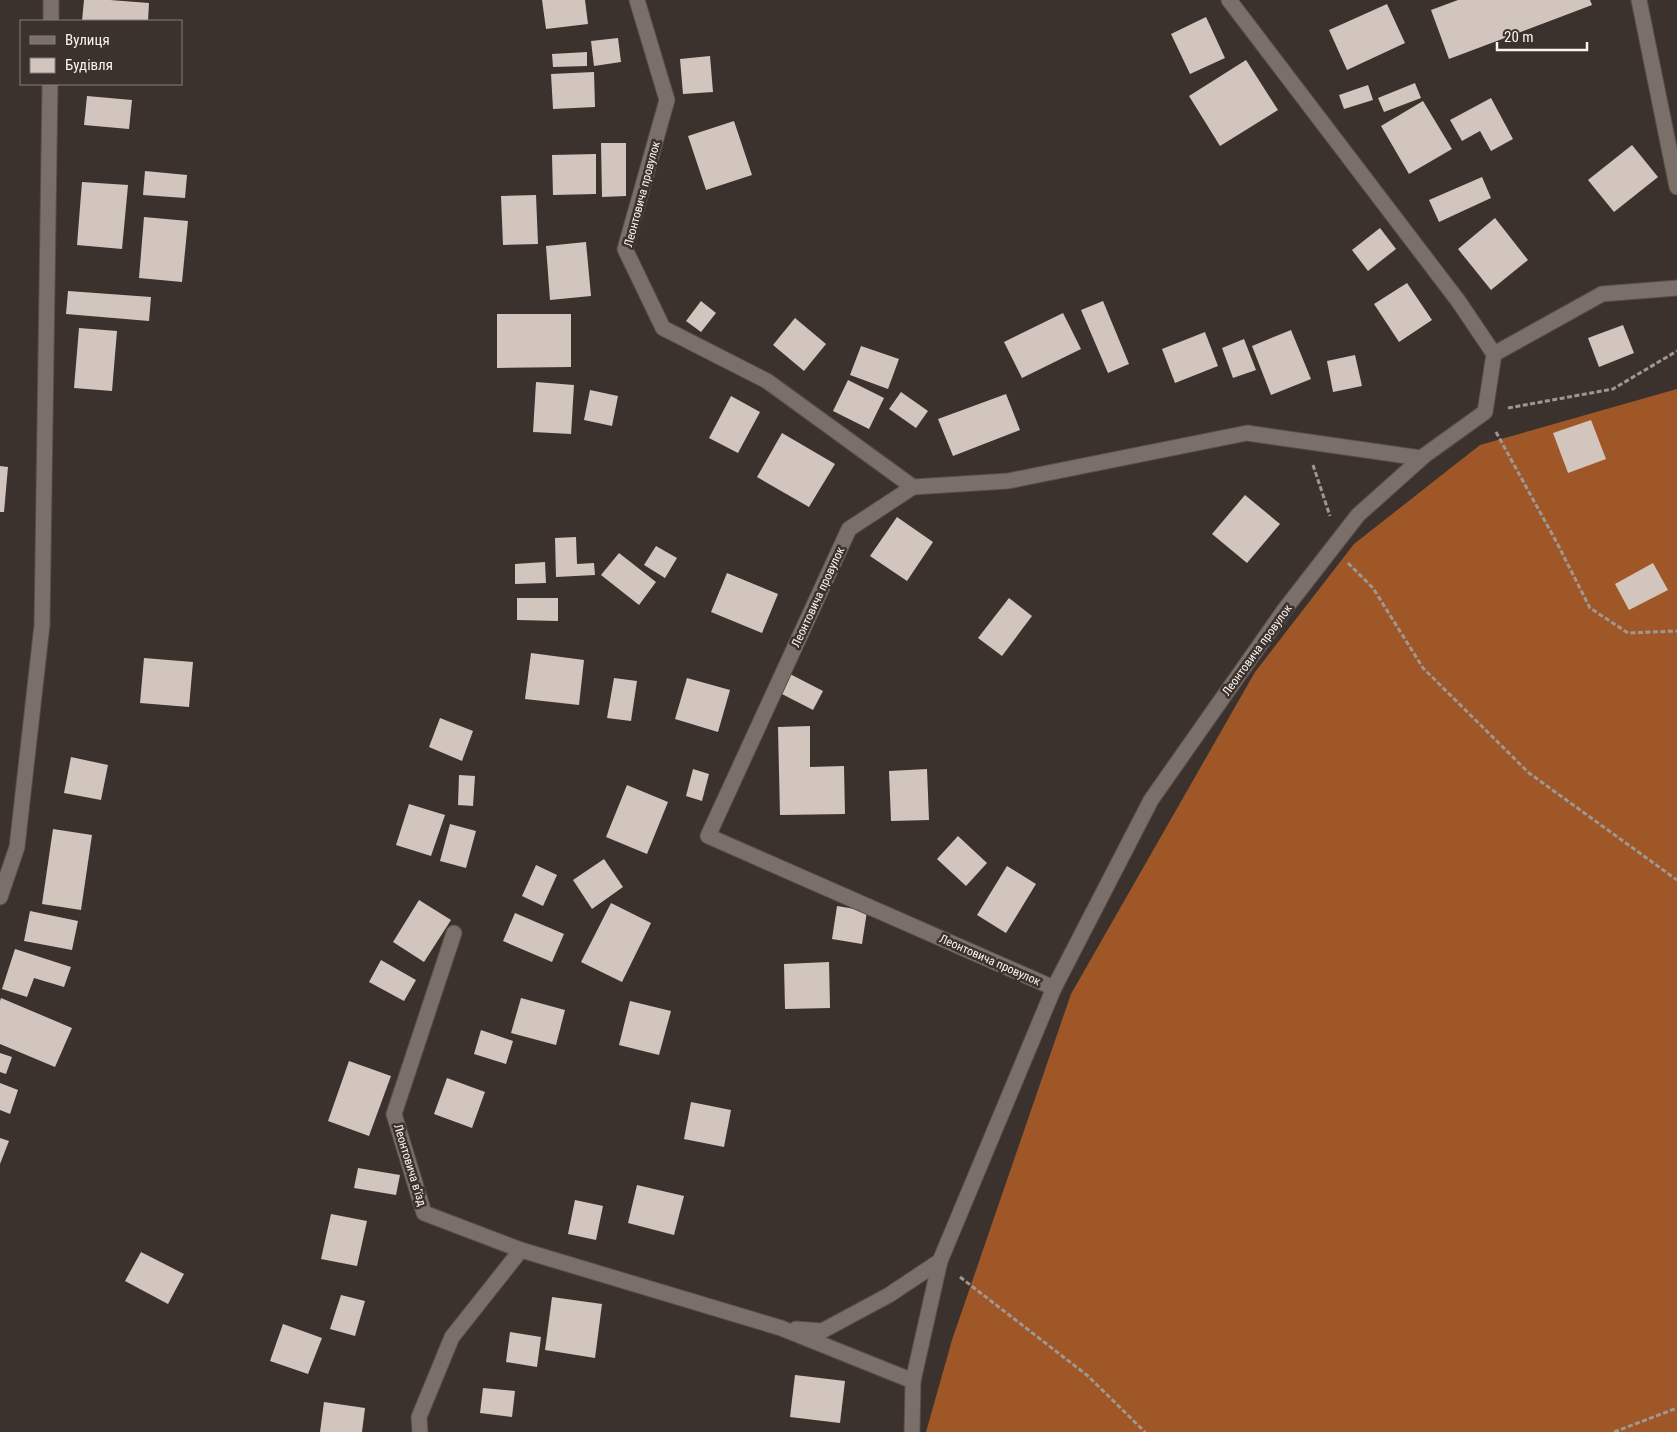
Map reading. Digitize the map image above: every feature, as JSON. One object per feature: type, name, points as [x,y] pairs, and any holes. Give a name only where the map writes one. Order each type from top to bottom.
[{"type":"street","points":[[51,0],[51,20]]},
{"type":"street","name":"Леонтовича провулок","points":[[636,0],[667,100],[625,249],[663,328],[767,381],[913,487],[849,530],[708,836],[1054,988],[1150,800],[1285,609],[1358,515],[1424,456],[1485,412]]},
{"type":"street","points":[[1230,0],[1460,302],[1494,354],[1485,412]]},
{"type":"street","points":[[1639,0],[1677,187]]},
{"type":"street","points":[[0,897],[17,847],[42,625],[50,85]]},
{"type":"street","points":[[1494,354],[1602,294],[1677,288]]},
{"type":"street","points":[[913,487],[1008,481],[1247,433],[1420,458],[1424,456]]},
{"type":"street","name":"Леонтовича в'їзд","points":[[454,933],[394,1114],[424,1213],[521,1250],[781,1328]]},
{"type":"street","points":[[912,1432],[913,1380],[940,1261],[1054,988]]},
{"type":"street","points":[[420,1432],[419,1417],[452,1337],[521,1250]]},
{"type":"street","points":[[781,1328],[822,1331],[889,1295],[940,1261]]},
{"type":"street","points":[[781,1328],[913,1380]]},
{"type":"path","points":[[1677,351],[1613,389],[1485,412],[1557,543],[1590,608],[1628,633],[1677,631]]},
{"type":"path","points":[[1306,442],[1343,558],[1373,588],[1423,668],[1529,773],[1677,880]]},
{"type":"path","points":[[940,1261],[1088,1376],[1145,1432]]},
{"type":"path","points":[[1614,1432],[1677,1408]]},
{"type":"shaded area","points":[[1677,389],[1677,1432],[926,1432],[952,1340],[1071,994],[1255,672],[1354,544],[1480,445]]},
{"type":"building","points":[[84,0],[149,3],[148,20],[82,20]]},
{"type":"building","points":[[542,0],[585,0],[588,24],[546,29]]},
{"type":"building","points":[[1458,0],[1590,0],[1592,5],[1449,59],[1431,10]]},
{"type":"building","points":[[1387,4],[1405,43],[1347,70],[1329,30]]},
{"type":"building","points":[[1206,17],[1225,58],[1190,74],[1171,34]]},
{"type":"building","points":[[618,38],[621,62],[594,66],[591,41]]},
{"type":"building","points":[[587,52],[587,66],[553,67],[552,54]]},
{"type":"building","points":[[710,56],[713,92],[683,94],[680,59]]},
{"type":"building","points":[[1246,60],[1278,110],[1220,146],[1189,96]]},
{"type":"building","points":[[594,72],[595,107],[553,109],[551,74]]},
{"type":"building","points":[[1415,83],[1421,98],[1384,112],[1378,98]]},
{"type":"building","points":[[1368,85],[1373,100],[1344,109],[1339,95]]},
{"type":"building","points":[[87,96],[132,100],[129,129],[84,125]]},
{"type":"building","points":[[1491,98],[1513,139],[1491,151],[1480,131],[1462,141],[1450,120]]},
{"type":"building","points":[[1423,101],[1452,149],[1409,174],[1381,126]]},
{"type":"building","points":[[734,121],[752,175],[706,190],[688,136]]},
{"type":"building","points":[[601,143],[626,143],[626,196],[602,197]]},
{"type":"building","points":[[1632,145],[1658,177],[1614,212],[1588,180]]},
{"type":"building","points":[[596,154],[596,194],[553,195],[552,155]]},
{"type":"building","points":[[145,171],[187,175],[185,198],[143,195]]},
{"type":"building","points":[[1482,177],[1491,198],[1439,222],[1429,200]]},
{"type":"building","points":[[82,182],[128,185],[122,249],[77,245]]},
{"type":"building","points":[[536,195],[538,244],[503,245],[501,196]]},
{"type":"building","points":[[144,217],[188,221],[182,282],[139,278]]},
{"type":"building","points":[[1495,218],[1528,260],[1491,290],[1458,249]]},
{"type":"building","points":[[1380,228],[1396,249],[1368,271],[1352,250]]},
{"type":"building","points":[[586,242],[591,296],[550,300],[546,246]]},
{"type":"building","points":[[1407,283],[1432,320],[1399,342],[1374,304]]},
{"type":"building","points":[[68,291],[151,297],[149,321],[66,314]]},
{"type":"building","points":[[701,301],[716,313],[701,332],[686,321]]},
{"type":"building","points":[[1103,301],[1129,364],[1108,373],[1081,310]]},
{"type":"building","points":[[1063,313],[1081,349],[1022,378],[1004,342]]},
{"type":"building","points":[[497,314],[571,314],[571,367],[497,368]]},
{"type":"building","points":[[795,318],[826,344],[804,371],[773,345]]},
{"type":"building","points":[[1623,325],[1634,353],[1599,367],[1588,338]]},
{"type":"building","points":[[79,328],[117,331],[112,391],[74,388]]},
{"type":"building","points":[[1291,330],[1311,379],[1271,395],[1252,346]]},
{"type":"building","points":[[1205,332],[1218,366],[1175,383],[1162,349]]},
{"type":"building","points":[[1244,339],[1256,370],[1233,378],[1222,348]]},
{"type":"building","points":[[861,346],[899,359],[888,389],[850,375]]},
{"type":"building","points":[[1355,355],[1362,386],[1333,392],[1327,361]]},
{"type":"building","points":[[848,380],[884,398],[869,429],[833,411]]},
{"type":"building","points":[[536,382],[574,385],[571,434],[533,432]]},
{"type":"building","points":[[590,390],[618,396],[612,426],[584,420]]},
{"type":"building","points":[[901,392],[928,411],[916,428],[889,409]]},
{"type":"building","points":[[1006,394],[1020,430],[953,456],[938,419]]},
{"type":"building","points":[[731,396],[760,412],[738,453],[709,438]]},
{"type":"building","points":[[1591,420],[1606,459],[1568,473],[1553,433]]},
{"type":"building","points":[[782,433],[835,464],[809,507],[757,477]]},
{"type":"building","points":[[0,466],[8,467],[4,512],[0,512]]},
{"type":"building","points":[[1245,495],[1280,524],[1247,563],[1212,534]]},
{"type":"building","points":[[897,517],[933,542],[907,581],[870,556]]},
{"type":"building","points":[[576,537],[577,564],[594,563],[595,575],[556,577],[555,538]]},
{"type":"building","points":[[656,546],[677,558],[665,578],[644,565]]},
{"type":"building","points":[[619,553],[656,582],[639,605],[601,575]]},
{"type":"building","points":[[545,562],[546,583],[515,584],[515,564]]},
{"type":"building","points":[[1653,563],[1668,590],[1629,610],[1615,584]]},
{"type":"building","points":[[727,573],[778,594],[762,633],[711,612]]},
{"type":"building","points":[[517,598],[558,598],[558,621],[517,620]]},
{"type":"building","points":[[1009,598],[1032,616],[1002,656],[978,638]]},
{"type":"building","points":[[531,653],[584,660],[579,705],[525,699]]},
{"type":"building","points":[[144,658],[193,662],[189,707],[140,703]]},
{"type":"building","points":[[790,674],[823,691],[813,710],[780,693]]},
{"type":"building","points":[[614,678],[637,681],[631,721],[607,718]]},
{"type":"building","points":[[687,678],[730,690],[718,732],[675,719]]},
{"type":"building","points":[[440,718],[473,731],[462,761],[429,747]]},
{"type":"building","points":[[810,726],[810,767],[844,766],[845,814],[780,815],[778,727]]},
{"type":"building","points":[[71,757],[108,765],[101,800],[64,793]]},
{"type":"building","points":[[693,769],[709,774],[702,801],[686,796]]},
{"type":"building","points":[[927,769],[929,820],[891,821],[889,771]]},
{"type":"building","points":[[459,775],[475,776],[473,806],[458,805]]},
{"type":"building","points":[[627,785],[668,802],[647,854],[606,837]]},
{"type":"building","points":[[409,804],[445,815],[431,856],[396,845]]},
{"type":"building","points":[[450,824],[476,831],[466,868],[440,861]]},
{"type":"building","points":[[53,829],[92,835],[81,910],[42,904]]},
{"type":"building","points":[[958,836],[987,863],[966,886],[937,859]]},
{"type":"building","points":[[604,859],[623,887],[592,909],[573,880]]},
{"type":"building","points":[[536,865],[557,875],[543,906],[522,896]]},
{"type":"building","points":[[1007,866],[1036,884],[1006,933],[977,915]]},
{"type":"building","points":[[419,900],[451,920],[424,962],[393,942]]},
{"type":"building","points":[[611,903],[651,923],[622,982],[581,962]]},
{"type":"building","points":[[837,906],[867,911],[862,944],[832,939]]},
{"type":"building","points":[[30,911],[78,921],[72,950],[24,941]]},
{"type":"building","points":[[515,913],[564,934],[552,962],[503,941]]},
{"type":"building","points":[[15,949],[71,967],[64,987],[34,978],[27,997],[2,989]]},
{"type":"building","points":[[381,960],[416,980],[404,1001],[369,982]]},
{"type":"building","points":[[829,962],[830,1008],[785,1009],[784,964]]},
{"type":"building","points":[[1,998],[72,1028],[55,1067],[0,1044]]},
{"type":"building","points":[[521,998],[565,1010],[556,1045],[511,1033]]},
{"type":"building","points":[[630,1001],[671,1011],[659,1055],[619,1045]]},
{"type":"building","points":[[481,1030],[513,1041],[506,1064],[474,1054]]},
{"type":"building","points":[[0,1053],[12,1057],[6,1074],[0,1072]]},
{"type":"building","points":[[349,1061],[391,1076],[369,1136],[328,1121]]},
{"type":"building","points":[[447,1078],[485,1092],[472,1128],[434,1114]]},
{"type":"building","points":[[0,1083],[18,1090],[10,1114],[0,1110]]},
{"type":"building","points":[[691,1102],[731,1110],[724,1147],[684,1139]]},
{"type":"building","points":[[0,1138],[9,1141],[0,1164]]},
{"type":"building","points":[[358,1168],[400,1175],[396,1195],[354,1188]]},
{"type":"building","points":[[637,1185],[684,1196],[674,1235],[628,1223]]},
{"type":"building","points":[[575,1200],[603,1206],[596,1240],[568,1234]]},
{"type":"building","points":[[331,1214],[367,1221],[357,1266],[321,1259]]},
{"type":"building","points":[[141,1252],[184,1274],[168,1304],[125,1281]]},
{"type":"building","points":[[341,1295],[365,1301],[355,1336],[330,1329]]},
{"type":"building","points":[[552,1297],[602,1304],[595,1358],[545,1350]]},
{"type":"building","points":[[283,1324],[322,1338],[308,1374],[270,1361]]},
{"type":"building","points":[[510,1332],[541,1337],[537,1367],[506,1362]]},
{"type":"building","points":[[795,1375],[845,1381],[840,1423],[790,1417]]},
{"type":"building","points":[[483,1388],[515,1391],[512,1417],[480,1413]]},
{"type":"building","points":[[324,1402],[365,1408],[362,1432],[320,1432]]}]
